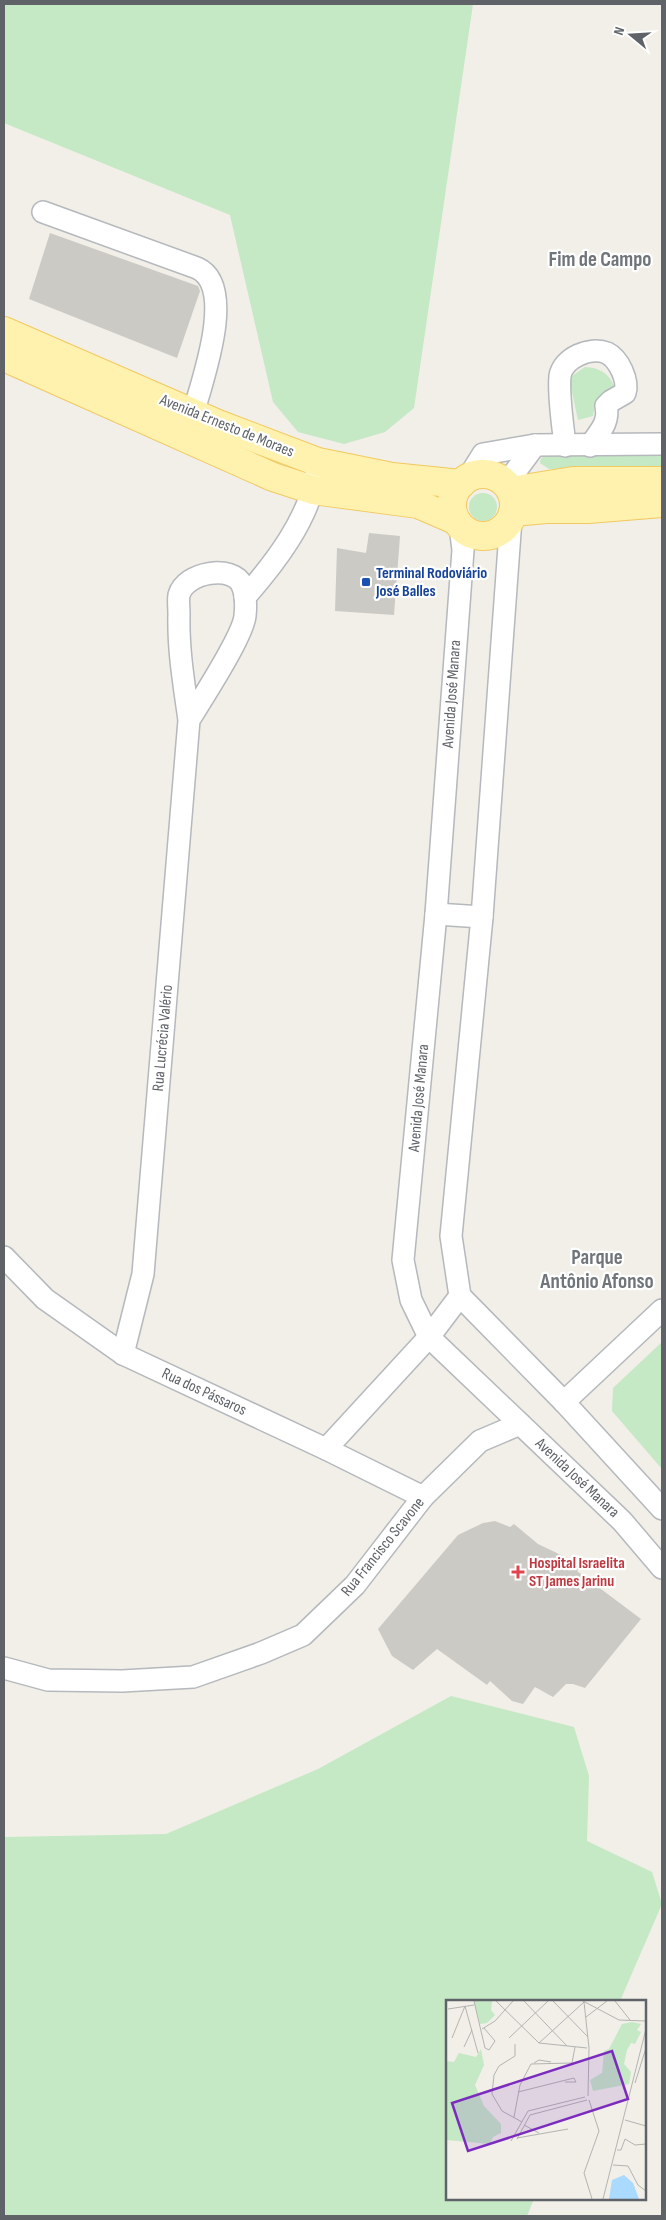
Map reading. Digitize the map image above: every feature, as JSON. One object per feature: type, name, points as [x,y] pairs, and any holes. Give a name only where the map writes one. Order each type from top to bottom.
[{"type":"main road","name":"Avenida Ernesto de Moraes","points":[[4,331],[193,414],[318,462],[392,477],[464,481]]},
{"type":"main road","name":"Avenida Ernesto de Moraes","points":[[4,357],[273,477],[313,490],[418,504],[458,523]]},
{"type":"main road","points":[[484,474],[500,479],[510,502],[499,532],[483,536],[467,532],[458,523],[453,502],[455,492],[464,481],[484,474]]},
{"type":"main road","points":[[510,502],[573,481],[662,480]]},
{"type":"main road","points":[[510,502],[546,509],[588,510],[662,503]]},
{"type":"street","points":[[42,212],[198,268],[209,275],[215,290],[217,311],[210,348],[193,414]]},
{"type":"street","points":[[565,446],[560,377],[565,364],[579,355],[590,351],[606,353],[611,356],[622,372],[627,387],[625,393],[606,406],[608,416],[606,424],[590,446]]},
{"type":"street","points":[[464,481],[483,454],[535,445],[662,444]]},
{"type":"street","points":[[535,445],[510,502],[482,917],[450,1236],[460,1296],[564,1402],[662,1509]]},
{"type":"street","points":[[245,597],[267,572],[304,513],[313,490],[318,462]]},
{"type":"street","name":"Avenida José Manara","points":[[458,523],[463,550],[436,914],[403,1260],[411,1300],[428,1337],[622,1521],[662,1568]]},
{"type":"street","name":"Rua Lucrécia Valério","points":[[123,1354],[144,1274],[190,720],[178,641],[179,594],[189,581],[204,573],[235,577],[242,584],[245,597],[245,618],[238,635],[190,720]]},
{"type":"street","points":[[436,914],[482,917]]},
{"type":"street","name":"Rua dos Pássaros","points":[[4,1257],[45,1299],[123,1354],[326,1449],[423,1497]]},
{"type":"street","points":[[326,1449],[428,1337],[460,1296]]},
{"type":"street","points":[[564,1402],[662,1310]]},
{"type":"street","name":"Rua Francisco Scavone","points":[[4,1668],[48,1680],[122,1681],[193,1677],[261,1653],[303,1634],[355,1586],[423,1497],[480,1441],[520,1424]]},
{"type":"green space","points":[[4,4],[473,4],[414,408],[385,432],[344,444],[298,432],[273,402],[230,215],[4,123]]},
{"type":"green space","points":[[585,367],[603,372],[615,388],[601,395],[595,405],[593,416],[578,420],[569,378]]},
{"type":"green space","points":[[662,454],[662,466],[549,469],[540,463],[541,458],[547,456]]},
{"type":"green space","points":[[483,493],[493,497],[497,507],[493,517],[483,521],[473,517],[469,507],[473,497]]},
{"type":"green space","points":[[662,1342],[662,1469],[612,1411],[613,1388]]},
{"type":"green space","points":[[451,1696],[574,1727],[589,1776],[587,1841],[652,1872],[662,1904],[620,2000],[446,2000],[446,2200],[534,2200],[527,2216],[4,2216],[4,1837],[166,1834],[318,1769]]},
{"type":"building","points":[[50,233],[198,286],[200,291],[177,358],[29,299]]},
{"type":"building","name":"Terminal Rodoviário José Balles","points":[[369,533],[400,536],[394,615],[335,611],[337,548],[366,553]]},
{"type":"building","points":[[495,1521],[510,1527],[514,1524],[538,1544],[582,1565],[577,1571],[641,1619],[585,1688],[566,1684],[553,1697],[535,1687],[523,1704],[512,1701],[490,1681],[487,1685],[437,1649],[413,1670],[392,1656],[378,1629],[458,1535],[483,1523]]},
{"type":"place","name":"Terminal Rodoviário José Balles","points":[[366,582]]},
{"type":"place","name":"Hospital Israelita ST James Jarinu","points":[[518,1572]]},
{"type":"district","name":"Fim de Campo","points":[[600,259]]},
{"type":"district","name":"Parque Antônio Afonso","points":[[597,1269]]}]
